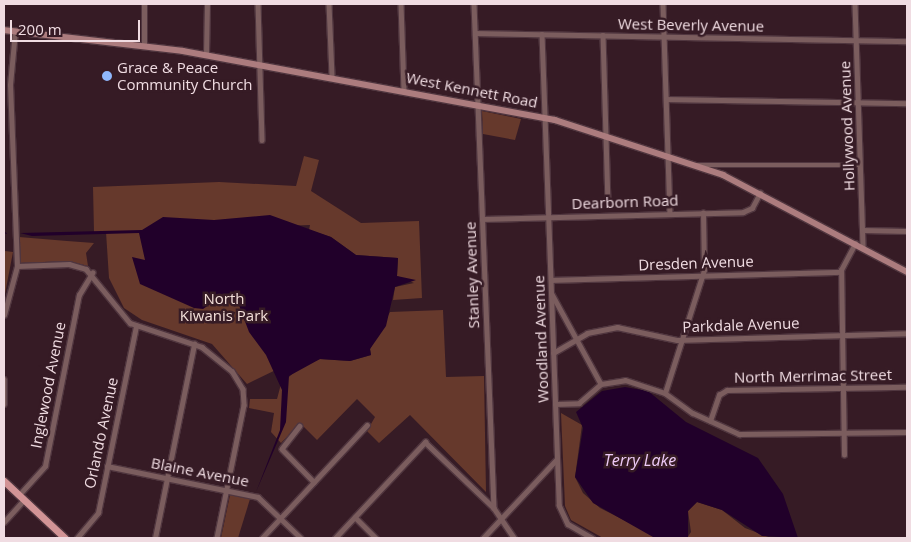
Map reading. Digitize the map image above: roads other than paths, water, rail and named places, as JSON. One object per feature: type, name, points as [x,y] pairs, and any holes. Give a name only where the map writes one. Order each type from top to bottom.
[{"type":"main road","points":[[4,481],[65,538]]},
{"type":"street","points":[[144,4],[144,46]]},
{"type":"street","points":[[206,55],[207,4]]},
{"type":"street","points":[[258,4],[262,140]]},
{"type":"street","points":[[329,4],[332,76]]},
{"type":"street","points":[[401,4],[404,90]]},
{"type":"street","name":"Stanley Avenue","points":[[474,4],[494,508],[500,521],[514,538]]},
{"type":"street","points":[[663,4],[670,214]]},
{"type":"street","name":"Hollywood Avenue","points":[[855,4],[863,248]]},
{"type":"street","name":"West Kennett Road","points":[[4,30],[206,55],[332,76],[544,117],[696,165],[760,194],[907,272]]},
{"type":"street","points":[[4,315],[16,266],[10,76],[15,32]]},
{"type":"street","name":"West Beverly Avenue","points":[[475,33],[907,41]]},
{"type":"street","name":"Woodland Avenue","points":[[542,34],[557,459],[562,515],[571,528],[592,538]]},
{"type":"street","points":[[603,35],[608,206]]},
{"type":"street","points":[[666,98],[907,103]]},
{"type":"street","points":[[696,165],[860,165]]},
{"type":"street","name":"Dearborn Road","points":[[482,219],[746,211],[760,194]]},
{"type":"street","points":[[665,393],[702,276],[703,213]]},
{"type":"street","points":[[862,230],[907,231]]},
{"type":"street","points":[[844,455],[841,272],[855,244]]},
{"type":"street","points":[[16,266],[69,264],[92,273],[117,311],[136,326],[194,344],[225,363],[244,395],[217,538]]},
{"type":"street","name":"Dresden Avenue","points":[[551,280],[841,272]]},
{"type":"street","name":"Inglewood Avenue","points":[[4,522],[45,466],[78,300],[92,273]]},
{"type":"street","points":[[552,294],[578,338],[601,384]]},
{"type":"street","name":"Orlando Avenue","points":[[78,538],[97,515],[136,326]]},
{"type":"street","name":"Parkdale Avenue","points":[[554,353],[578,338],[622,327],[682,339],[907,333]]},
{"type":"street","points":[[155,538],[194,344]]},
{"type":"street","points":[[4,380],[4,404]]},
{"type":"street","points":[[555,404],[580,403],[601,384],[625,380],[665,393],[710,421],[741,434],[907,432]]},
{"type":"street","name":"North Merrimac Street","points":[[710,421],[725,390],[907,388]]},
{"type":"street","points":[[262,538],[367,425]]},
{"type":"street","points":[[300,426],[282,448],[314,482]]},
{"type":"street","points":[[335,538],[422,444],[431,444],[494,508]]},
{"type":"street","points":[[483,538],[557,459]]},
{"type":"street","name":"Blaine Avenue","points":[[107,466],[260,498],[302,538]]},
{"type":"street","points":[[355,517],[376,538]]},
{"type":"water","points":[[270,215],[331,237],[356,255],[398,258],[397,276],[416,280],[395,287],[386,326],[370,349],[371,355],[350,361],[320,359],[289,376],[286,422],[256,492],[280,430],[282,390],[266,355],[249,332],[237,300],[225,294],[203,309],[194,308],[140,284],[132,257],[145,260],[139,233],[32,236],[20,233],[142,230],[163,217],[214,220]]},
{"type":"water","name":"Terry Lake","points":[[625,387],[648,391],[686,422],[758,458],[783,494],[798,538],[762,536],[722,510],[697,502],[688,511],[688,538],[653,537],[593,503],[575,477],[583,428],[576,412],[602,391]]},
{"type":"place","name":"Grace & Peace Community Church","points":[[107,76]]},
{"type":"park label","name":"North Kiwanis Park","points":[[224,306]]}]
